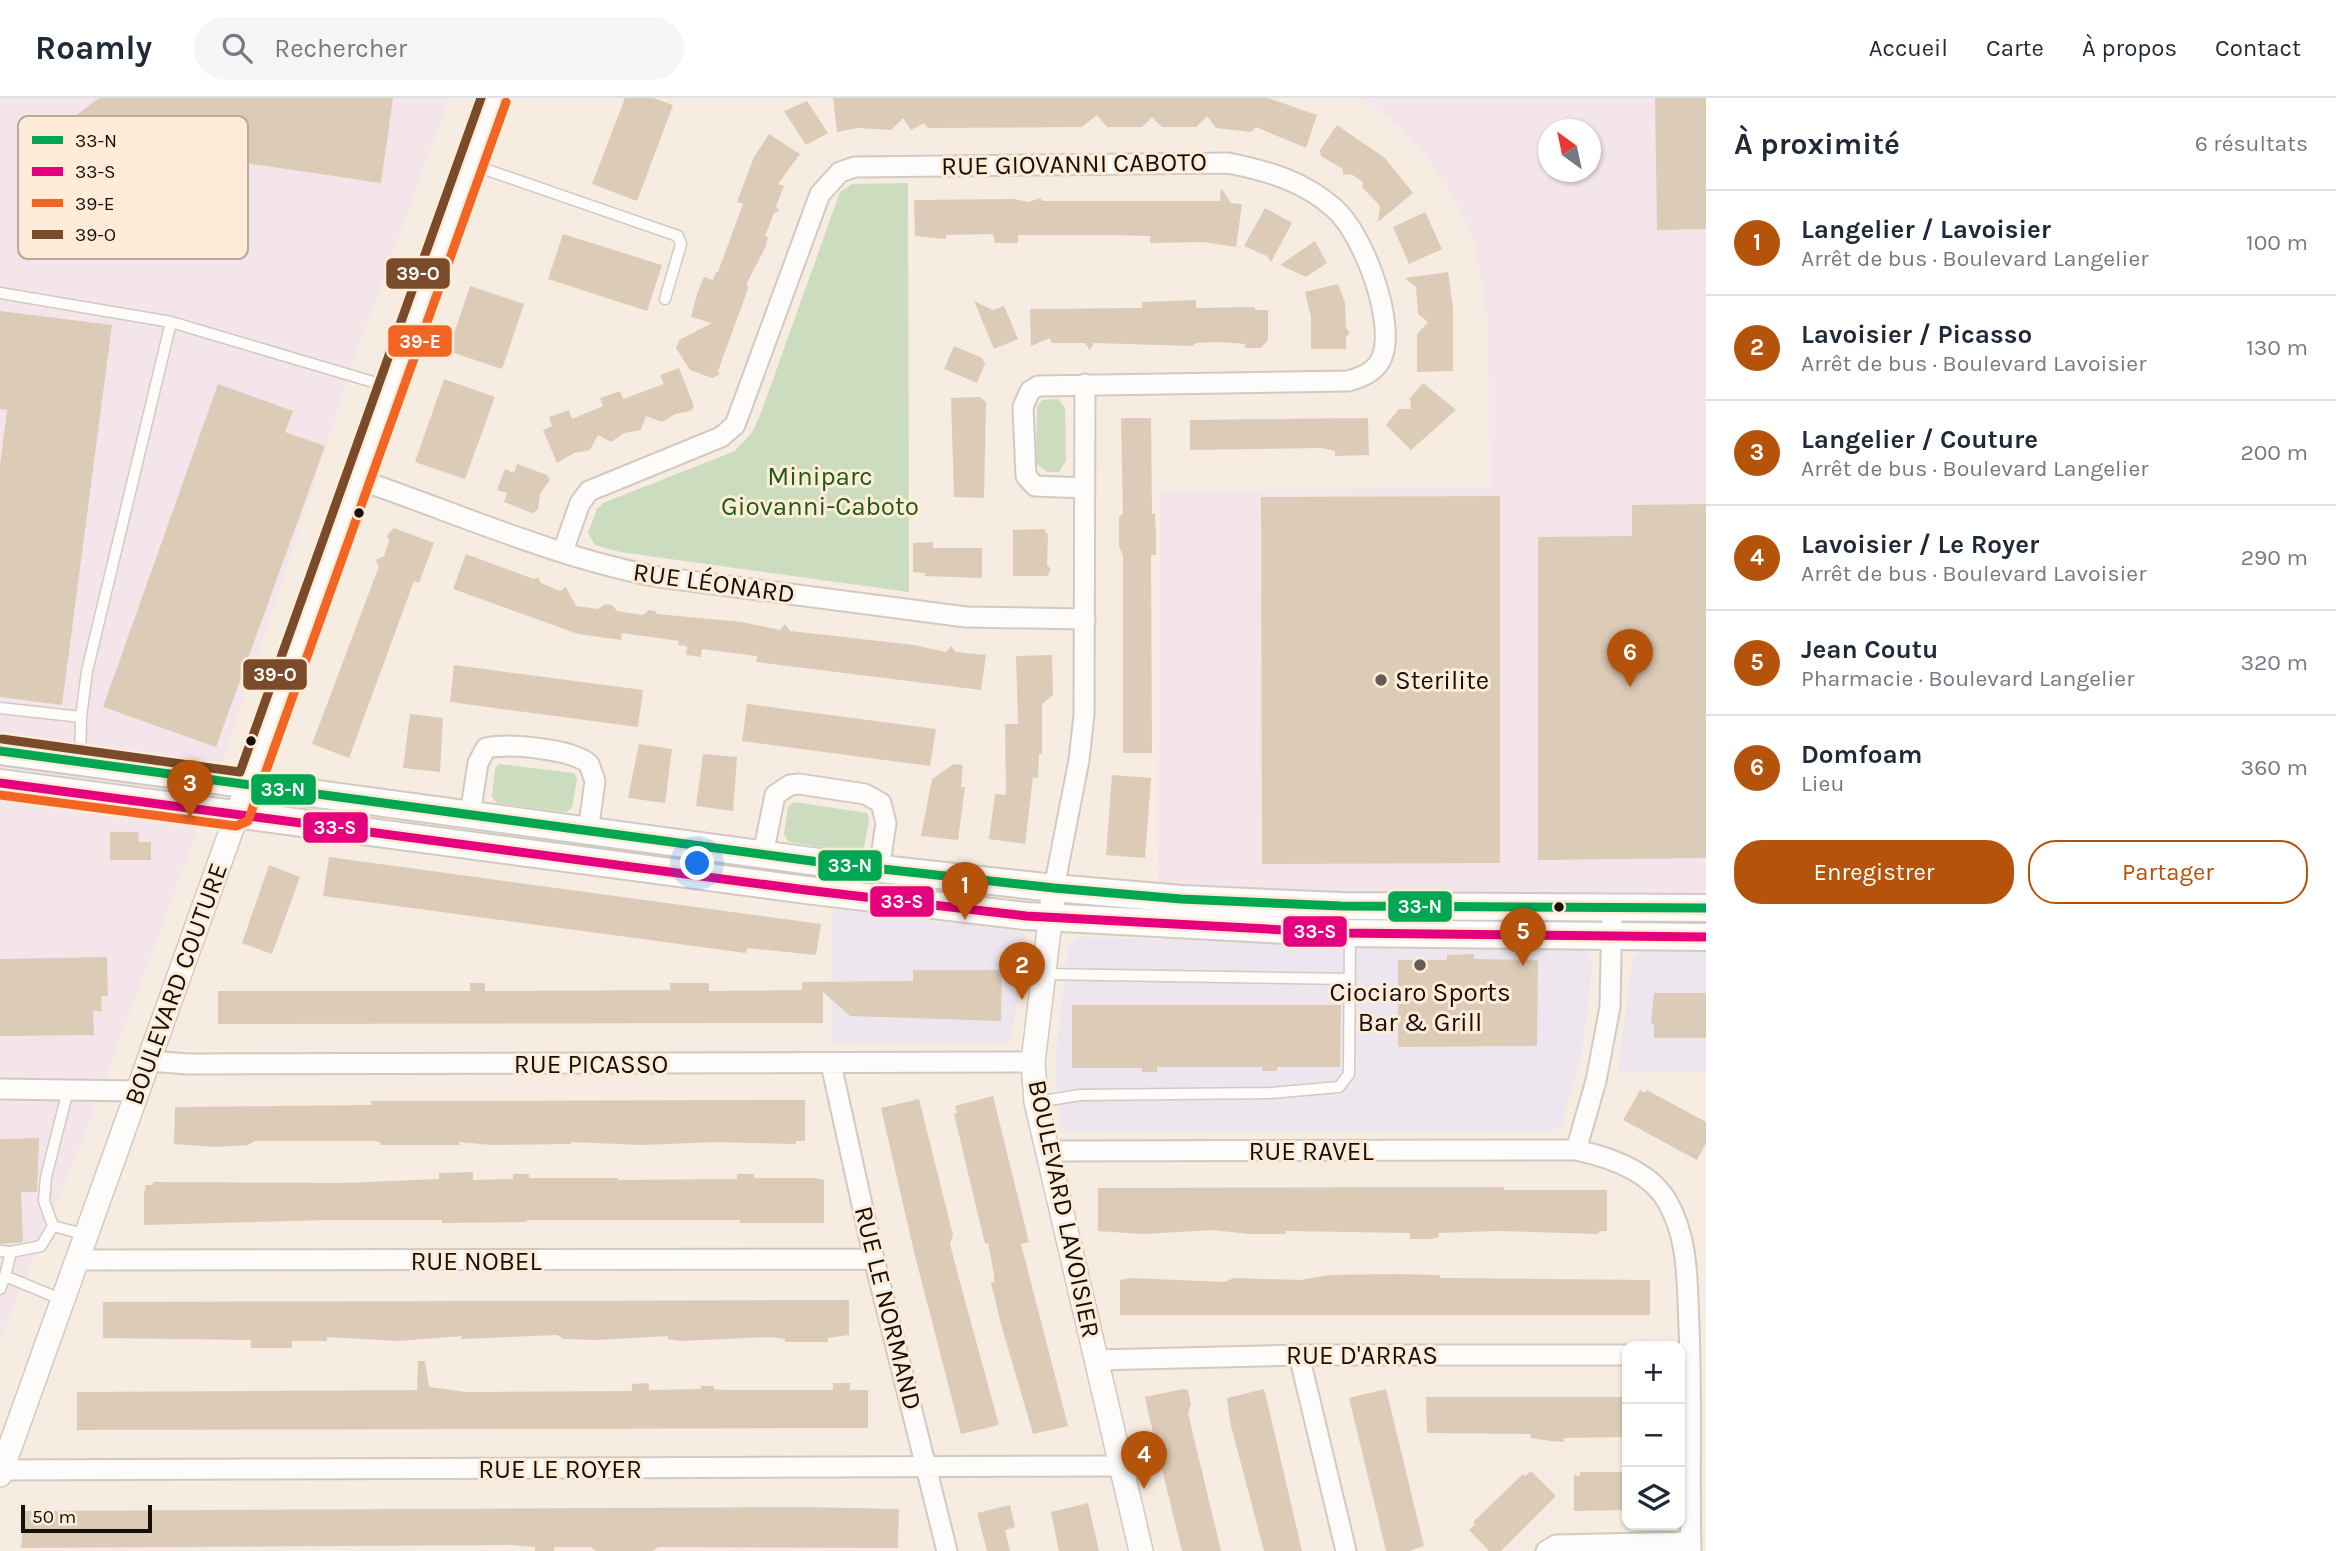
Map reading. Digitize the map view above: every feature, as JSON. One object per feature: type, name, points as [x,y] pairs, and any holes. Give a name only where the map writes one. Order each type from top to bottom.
[{"type":"main road","points":[[0,751],[879,870],[1054,888],[1181,899],[1341,906],[1706,908]]},
{"type":"main road","points":[[0,783],[806,891],[1050,918],[1350,934],[1706,937]]},
{"type":"street","name":"BOULEVARD COUTURE","points":[[1,1472],[494,98]]},
{"type":"street","name":"RUE GIOVANNI CABOTO","points":[[563,551],[580,503],[589,491],[721,437],[735,425],[821,194],[840,172],[870,167],[1228,163],[1268,171],[1305,186],[1336,209],[1351,227],[1371,265],[1384,342],[1382,357],[1373,370],[1362,377],[1348,381],[1085,384]]},
{"type":"street","name":"BOULEVARD LAVOISIER","points":[[1085,384],[1082,746],[1054,888],[1033,1062],[1036,1102],[1046,1151],[1141,1551]]},
{"type":"street","points":[[1084,488],[1042,487],[1030,482],[1023,470],[1023,407],[1030,391],[1038,386],[1085,384]]},
{"type":"street","name":"RUE LÉONARD","points":[[358,479],[627,571],[947,615],[1085,618]]},
{"type":"street","points":[[470,815],[478,762],[486,748],[507,746],[572,754],[589,764],[595,781],[588,832]]},
{"type":"street","points":[[763,854],[771,803],[782,789],[799,784],[865,794],[881,803],[886,823],[879,870]]},
{"type":"street","points":[[1576,1150],[1596,1081],[1610,1007],[1612,908]]},
{"type":"street","name":"RUE PICASSO","points":[[149,1061],[188,1064],[1033,1062]]},
{"type":"street","name":"RUE LE NORMAND","points":[[831,1064],[874,1259],[947,1551]]},
{"type":"street","points":[[0,1089],[138,1091]]},
{"type":"street","name":"RUE RAVEL","points":[[1046,1151],[1576,1150],[1603,1156],[1626,1166],[1646,1179],[1666,1199],[1680,1229],[1686,1263],[1692,1354],[1691,1546]]},
{"type":"street","name":"RUE NOBEL","points":[[78,1260],[874,1259]]},
{"type":"street","name":"RUE D'ARRAS","points":[[1097,1360],[1299,1355],[1622,1354]]},
{"type":"street","points":[[1299,1355],[1346,1551]]},
{"type":"street","name":"RUE LE ROYER","points":[[1,1472],[1121,1466]]},
{"type":"street","points":[[1546,1551],[1556,1545],[1691,1546]]},
{"type":"lane","points":[[470,163],[678,236],[681,244],[665,299]]},
{"type":"lane","points":[[0,293],[171,322],[390,387]]},
{"type":"lane","points":[[80,762],[81,717],[87,671],[171,322]]},
{"type":"lane","points":[[0,708],[81,717]]},
{"type":"lane","points":[[1036,1102],[1080,1095],[1269,1094],[1339,1087],[1349,1074],[1350,934]]},
{"type":"lane","points":[[1043,974],[1350,979]]},
{"type":"lane","points":[[0,1289],[5,1276],[6,1252],[41,1247],[53,1226],[44,1201],[46,1177],[68,1090]]},
{"type":"lane","points":[[53,1226],[87,1235]]},
{"type":"lane","points":[[5,1276],[63,1300]]},
{"type":"shaded area","points":[[0,98],[449,98],[357,351],[222,764],[82,1141],[0,1340]]},
{"type":"shaded area","points":[[1363,98],[1706,98],[1706,892],[1466,897],[1265,896],[1158,885],[1160,491],[1490,487],[1488,322],[1476,248],[1464,216],[1426,155],[1402,128]]},
{"type":"shaded area","points":[[833,908],[1023,932],[1026,941],[1011,1040],[1005,1043],[831,1043]]},
{"type":"shaded area","points":[[1078,937],[1583,951],[1588,953],[1592,962],[1587,1015],[1581,1056],[1561,1127],[1551,1132],[1067,1132],[1060,1124],[1055,1062],[1069,945]]},
{"type":"shaded area","points":[[1642,951],[1706,952],[1706,1071],[1618,1073],[1632,961],[1634,955]]},
{"type":"green space","name":"Miniparc Giovanni-Caboto","points":[[908,183],[909,592],[620,552],[595,545],[588,533],[597,509],[603,503],[735,451],[753,431],[840,192],[852,184]]},
{"type":"green space","points":[[1058,399],[1065,408],[1066,461],[1059,472],[1047,472],[1036,463],[1037,407],[1042,400]]},
{"type":"green space","points":[[499,764],[574,773],[577,779],[572,808],[566,812],[497,803],[492,797],[495,768]]},
{"type":"green space","points":[[794,802],[867,813],[869,820],[864,848],[856,852],[789,842],[784,834],[788,807]]},
{"type":"building","points":[[99,98],[393,98],[381,183],[248,163],[248,116],[75,116]]},
{"type":"building","points":[[625,98],[653,98],[673,105],[637,201],[592,184]]},
{"type":"building","points":[[833,98],[1268,98],[1317,115],[1306,148],[1256,127],[1251,132],[1216,128],[1207,116],[1196,127],[1162,127],[1152,117],[1142,127],[1107,127],[1097,115],[1082,127],[928,128],[924,123],[911,130],[903,118],[891,130],[857,128],[837,132]]},
{"type":"building","points":[[1655,98],[1706,98],[1706,229],[1657,230]]},
{"type":"building","points":[[807,101],[828,133],[806,145],[784,111]]},
{"type":"building","points":[[1337,125],[1385,158],[1413,193],[1378,222],[1380,206],[1362,187],[1363,182],[1351,174],[1343,175],[1343,169],[1321,156],[1320,150]]},
{"type":"building","points":[[769,134],[800,154],[778,184],[784,186],[776,206],[779,211],[774,213],[765,236],[768,237],[766,246],[747,283],[748,289],[718,371],[720,374],[712,378],[690,370],[676,348],[679,340],[712,323],[691,317],[698,291],[704,277],[713,280],[718,272],[743,204],[737,202],[754,157]]},
{"type":"building","points":[[1221,188],[1231,203],[1242,204],[1236,247],[1203,242],[1150,243],[1150,236],[1018,235],[1018,243],[995,243],[993,234],[946,235],[946,239],[915,236],[914,200],[1014,199],[1029,202],[1040,198],[1043,201],[1220,201]]},
{"type":"building","points":[[1265,208],[1292,223],[1271,262],[1267,256],[1244,246]]},
{"type":"building","points":[[1425,212],[1442,249],[1409,264],[1393,227]]},
{"type":"building","points":[[563,234],[662,265],[647,311],[548,279]]},
{"type":"building","points":[[1315,241],[1327,263],[1306,277],[1280,265]]},
{"type":"building","points":[[1448,272],[1453,307],[1453,371],[1417,372],[1417,334],[1428,322],[1418,314],[1416,287],[1405,278]]},
{"type":"building","points":[[1338,284],[1345,303],[1346,328],[1350,333],[1346,337],[1346,349],[1311,349],[1311,317],[1305,292]]},
{"type":"building","points":[[470,286],[524,304],[502,369],[448,351]]},
{"type":"building","points":[[1196,300],[1196,308],[1255,307],[1255,310],[1268,310],[1268,340],[1261,348],[1245,348],[1245,344],[1220,342],[1196,343],[1192,346],[1094,343],[1090,350],[1085,343],[1052,343],[1050,338],[1031,346],[1030,309],[1142,308],[1142,302]]},
{"type":"building","points":[[974,301],[993,310],[1004,306],[1018,339],[994,349]]},
{"type":"building","points":[[0,311],[112,325],[62,705],[0,697],[0,465],[7,410],[0,409]]},
{"type":"building","points":[[954,346],[982,358],[985,364],[977,383],[944,369]]},
{"type":"building","points":[[679,368],[694,406],[691,411],[675,414],[662,422],[646,416],[641,430],[624,433],[611,442],[598,435],[590,450],[574,453],[557,463],[543,430],[552,426],[549,417],[569,410],[572,419],[603,406],[600,398],[620,391],[623,399],[664,384],[660,375]]},
{"type":"building","points":[[444,379],[495,397],[465,479],[415,462]]},
{"type":"building","points":[[1423,383],[1456,410],[1411,450],[1386,425],[1399,409],[1411,409],[1410,398]]},
{"type":"building","points":[[218,384],[293,411],[285,432],[325,446],[216,747],[103,707]]},
{"type":"building","points":[[980,397],[986,402],[984,498],[954,497],[951,398]]},
{"type":"building","points":[[1121,418],[1151,418],[1152,514],[1155,514],[1156,534],[1156,555],[1151,555],[1152,753],[1123,753],[1123,556],[1119,546],[1119,517],[1123,514]]},
{"type":"building","points":[[1368,418],[1369,455],[1335,456],[1335,451],[1322,448],[1190,450],[1190,420]]},
{"type":"building","points":[[517,464],[547,475],[550,480],[540,494],[538,510],[532,513],[504,502],[507,493],[497,490],[505,469],[514,473]]},
{"type":"building","name":"Sterilite","points":[[1500,496],[1500,863],[1262,864],[1261,497]]},
{"type":"building","points":[[1706,504],[1706,858],[1538,860],[1538,537],[1632,536],[1632,505]]},
{"type":"building","points":[[394,528],[434,543],[419,583],[414,581],[349,758],[312,744],[379,566],[375,560],[384,556],[389,541],[387,535]]},
{"type":"building","points":[[1044,529],[1048,535],[1047,565],[1051,569],[1047,576],[1013,576],[1013,530]]},
{"type":"building","points":[[933,542],[933,548],[982,548],[982,578],[925,576],[925,573],[913,572],[913,543]]},
{"type":"building","points":[[466,554],[534,579],[538,577],[541,583],[560,591],[566,587],[576,606],[598,609],[605,604],[612,605],[617,611],[643,615],[649,610],[657,614],[742,622],[780,630],[785,624],[790,631],[914,645],[946,652],[951,646],[956,652],[986,655],[981,690],[756,662],[757,656],[702,649],[701,657],[686,655],[687,646],[678,645],[679,641],[622,633],[621,640],[578,634],[453,589]]},
{"type":"building","points":[[1052,655],[1053,695],[1042,704],[1042,754],[1039,754],[1038,778],[1033,777],[1025,844],[989,839],[995,794],[1006,795],[1005,724],[1018,724],[1016,656]]},
{"type":"building","points":[[454,665],[643,690],[638,727],[450,702]]},
{"type":"building","points":[[747,704],[936,729],[930,766],[742,741]]},
{"type":"building","points":[[410,714],[443,718],[440,772],[403,768]]},
{"type":"building","points":[[639,744],[672,749],[665,803],[628,798]]},
{"type":"building","points":[[703,754],[737,757],[733,811],[696,806]]},
{"type":"building","points":[[954,764],[963,765],[961,787],[965,787],[958,840],[921,836],[932,779]]},
{"type":"building","points":[[1112,775],[1151,778],[1145,858],[1106,855]]},
{"type":"building","points":[[110,832],[138,832],[139,842],[151,842],[151,860],[110,860]]},
{"type":"building","points":[[329,857],[821,924],[816,955],[747,948],[746,953],[323,896]]},
{"type":"building","points":[[269,865],[300,877],[272,954],[242,943]]},
{"type":"building","points":[[1474,954],[1474,959],[1538,960],[1537,1046],[1398,1047],[1398,960],[1447,960],[1447,955]]},
{"type":"building","points":[[107,957],[108,996],[101,996],[102,1011],[93,1011],[94,1035],[0,1036],[0,959]]},
{"type":"building","points":[[913,970],[1002,970],[1001,1021],[850,1016],[823,992],[823,1023],[218,1024],[218,991],[470,991],[470,983],[485,983],[485,991],[670,990],[670,983],[709,983],[709,991],[802,990],[802,982],[913,981]]},
{"type":"building","points":[[1654,993],[1706,993],[1706,1038],[1654,1038],[1654,1024],[1651,1024]]},
{"type":"building","points":[[1072,1005],[1341,1005],[1340,1067],[1277,1067],[1277,1071],[1262,1071],[1262,1067],[1157,1067],[1157,1072],[1142,1072],[1142,1068],[1072,1068]]},
{"type":"building","points":[[1640,1090],[1645,1093],[1647,1090],[1706,1122],[1706,1143],[1697,1160],[1623,1120]]},
{"type":"building","points":[[993,1096],[1029,1242],[1021,1244],[1068,1426],[1033,1434],[1001,1324],[991,1283],[994,1282],[994,1274],[988,1243],[985,1244],[954,1114],[957,1113],[955,1106]]},
{"type":"building","points":[[919,1099],[953,1235],[950,1244],[999,1425],[961,1434],[914,1252],[881,1108]]},
{"type":"building","points":[[805,1100],[805,1141],[796,1141],[796,1144],[717,1142],[642,1145],[571,1142],[492,1145],[459,1142],[460,1145],[381,1145],[380,1142],[372,1141],[255,1141],[248,1145],[215,1147],[174,1144],[175,1107],[371,1105],[371,1101]]},
{"type":"building","points":[[39,1138],[37,1192],[21,1192],[23,1242],[0,1244],[0,1139]]},
{"type":"building","points":[[473,1172],[473,1180],[513,1179],[513,1174],[529,1174],[529,1178],[618,1180],[737,1179],[737,1174],[754,1174],[754,1178],[815,1178],[824,1180],[824,1223],[740,1223],[740,1220],[527,1220],[442,1223],[442,1220],[329,1220],[144,1225],[144,1193],[146,1185],[153,1185],[153,1182],[343,1183],[439,1179],[439,1173]]},
{"type":"building","points":[[1504,1187],[1504,1190],[1607,1190],[1607,1231],[1599,1231],[1599,1234],[1496,1231],[1439,1233],[1439,1237],[1430,1239],[1410,1239],[1410,1233],[1286,1231],[1286,1234],[1249,1234],[1212,1230],[1143,1234],[1098,1231],[1098,1188]]},
{"type":"building","points":[[1329,1275],[1440,1275],[1440,1278],[1650,1280],[1650,1315],[1120,1315],[1120,1280],[1131,1278],[1224,1282],[1234,1278],[1300,1280]]},
{"type":"building","points":[[849,1300],[849,1335],[828,1338],[828,1342],[785,1342],[785,1339],[771,1337],[681,1341],[668,1339],[668,1336],[597,1340],[564,1339],[557,1335],[461,1339],[462,1336],[399,1341],[327,1337],[327,1341],[292,1341],[292,1348],[251,1348],[251,1340],[103,1338],[103,1302]]},
{"type":"building","points":[[418,1361],[425,1361],[429,1387],[466,1392],[632,1391],[632,1384],[649,1383],[649,1390],[701,1389],[701,1386],[714,1386],[714,1389],[723,1390],[833,1390],[833,1383],[850,1383],[850,1390],[868,1390],[868,1428],[77,1430],[77,1392],[417,1390]]},
{"type":"building","points":[[1264,1389],[1302,1551],[1264,1551],[1230,1422],[1227,1398]]},
{"type":"building","points":[[1386,1389],[1424,1546],[1409,1551],[1386,1551],[1349,1398]]},
{"type":"building","points":[[1188,1390],[1191,1404],[1188,1413],[1221,1551],[1182,1551],[1149,1416],[1145,1397]]},
{"type":"building","points":[[1426,1397],[1622,1397],[1622,1437],[1564,1438],[1564,1442],[1531,1438],[1531,1434],[1427,1433]]},
{"type":"building","points":[[1531,1471],[1556,1496],[1501,1551],[1489,1551],[1469,1530],[1475,1524],[1473,1522],[1523,1474],[1525,1476]]},
{"type":"building","points":[[1580,1472],[1622,1472],[1622,1510],[1574,1511],[1574,1475],[1580,1476]]},
{"type":"building","points":[[1088,1503],[1099,1551],[1059,1551],[1051,1512]]},
{"type":"building","points":[[1010,1505],[1015,1527],[1005,1530],[1010,1551],[987,1551],[977,1513]]},
{"type":"building","points":[[801,1507],[899,1509],[898,1548],[658,1547],[653,1551],[596,1551],[591,1547],[554,1547],[554,1551],[535,1551],[535,1547],[512,1545],[21,1548],[24,1511]]},
{"type":"transit line","name":"39-O","points":[[2,739],[240,772],[481,98]]},
{"type":"transit line","name":"39-E","points":[[0,795],[236,826],[248,821],[506,102]]},
{"type":"transit line","name":"33-N","points":[[0,751],[819,862],[1054,888],[1181,899],[1341,906],[1706,908]]},
{"type":"transit line","name":"33-S","points":[[0,783],[806,890],[1026,916],[1341,933],[1706,937]]},
{"type":"place","name":"Sterilite","points":[[1381,680]]},
{"type":"place","name":"Domfoam","points":[[1630,687]]},
{"type":"place","name":"Langelier / Couture","points":[[190,818]]},
{"type":"place","name":"Langelier / Lavoisier","points":[[965,920]]},
{"type":"place","name":"Ciociaro Sports Bar & Grill","points":[[1420,965]]},
{"type":"place","name":"Jean Coutu","points":[[1523,966]]},
{"type":"place","name":"Lavoisier / Picasso","points":[[1022,1000]]},
{"type":"place","name":"Lavoisier / Le Royer","points":[[1144,1489]]}]
